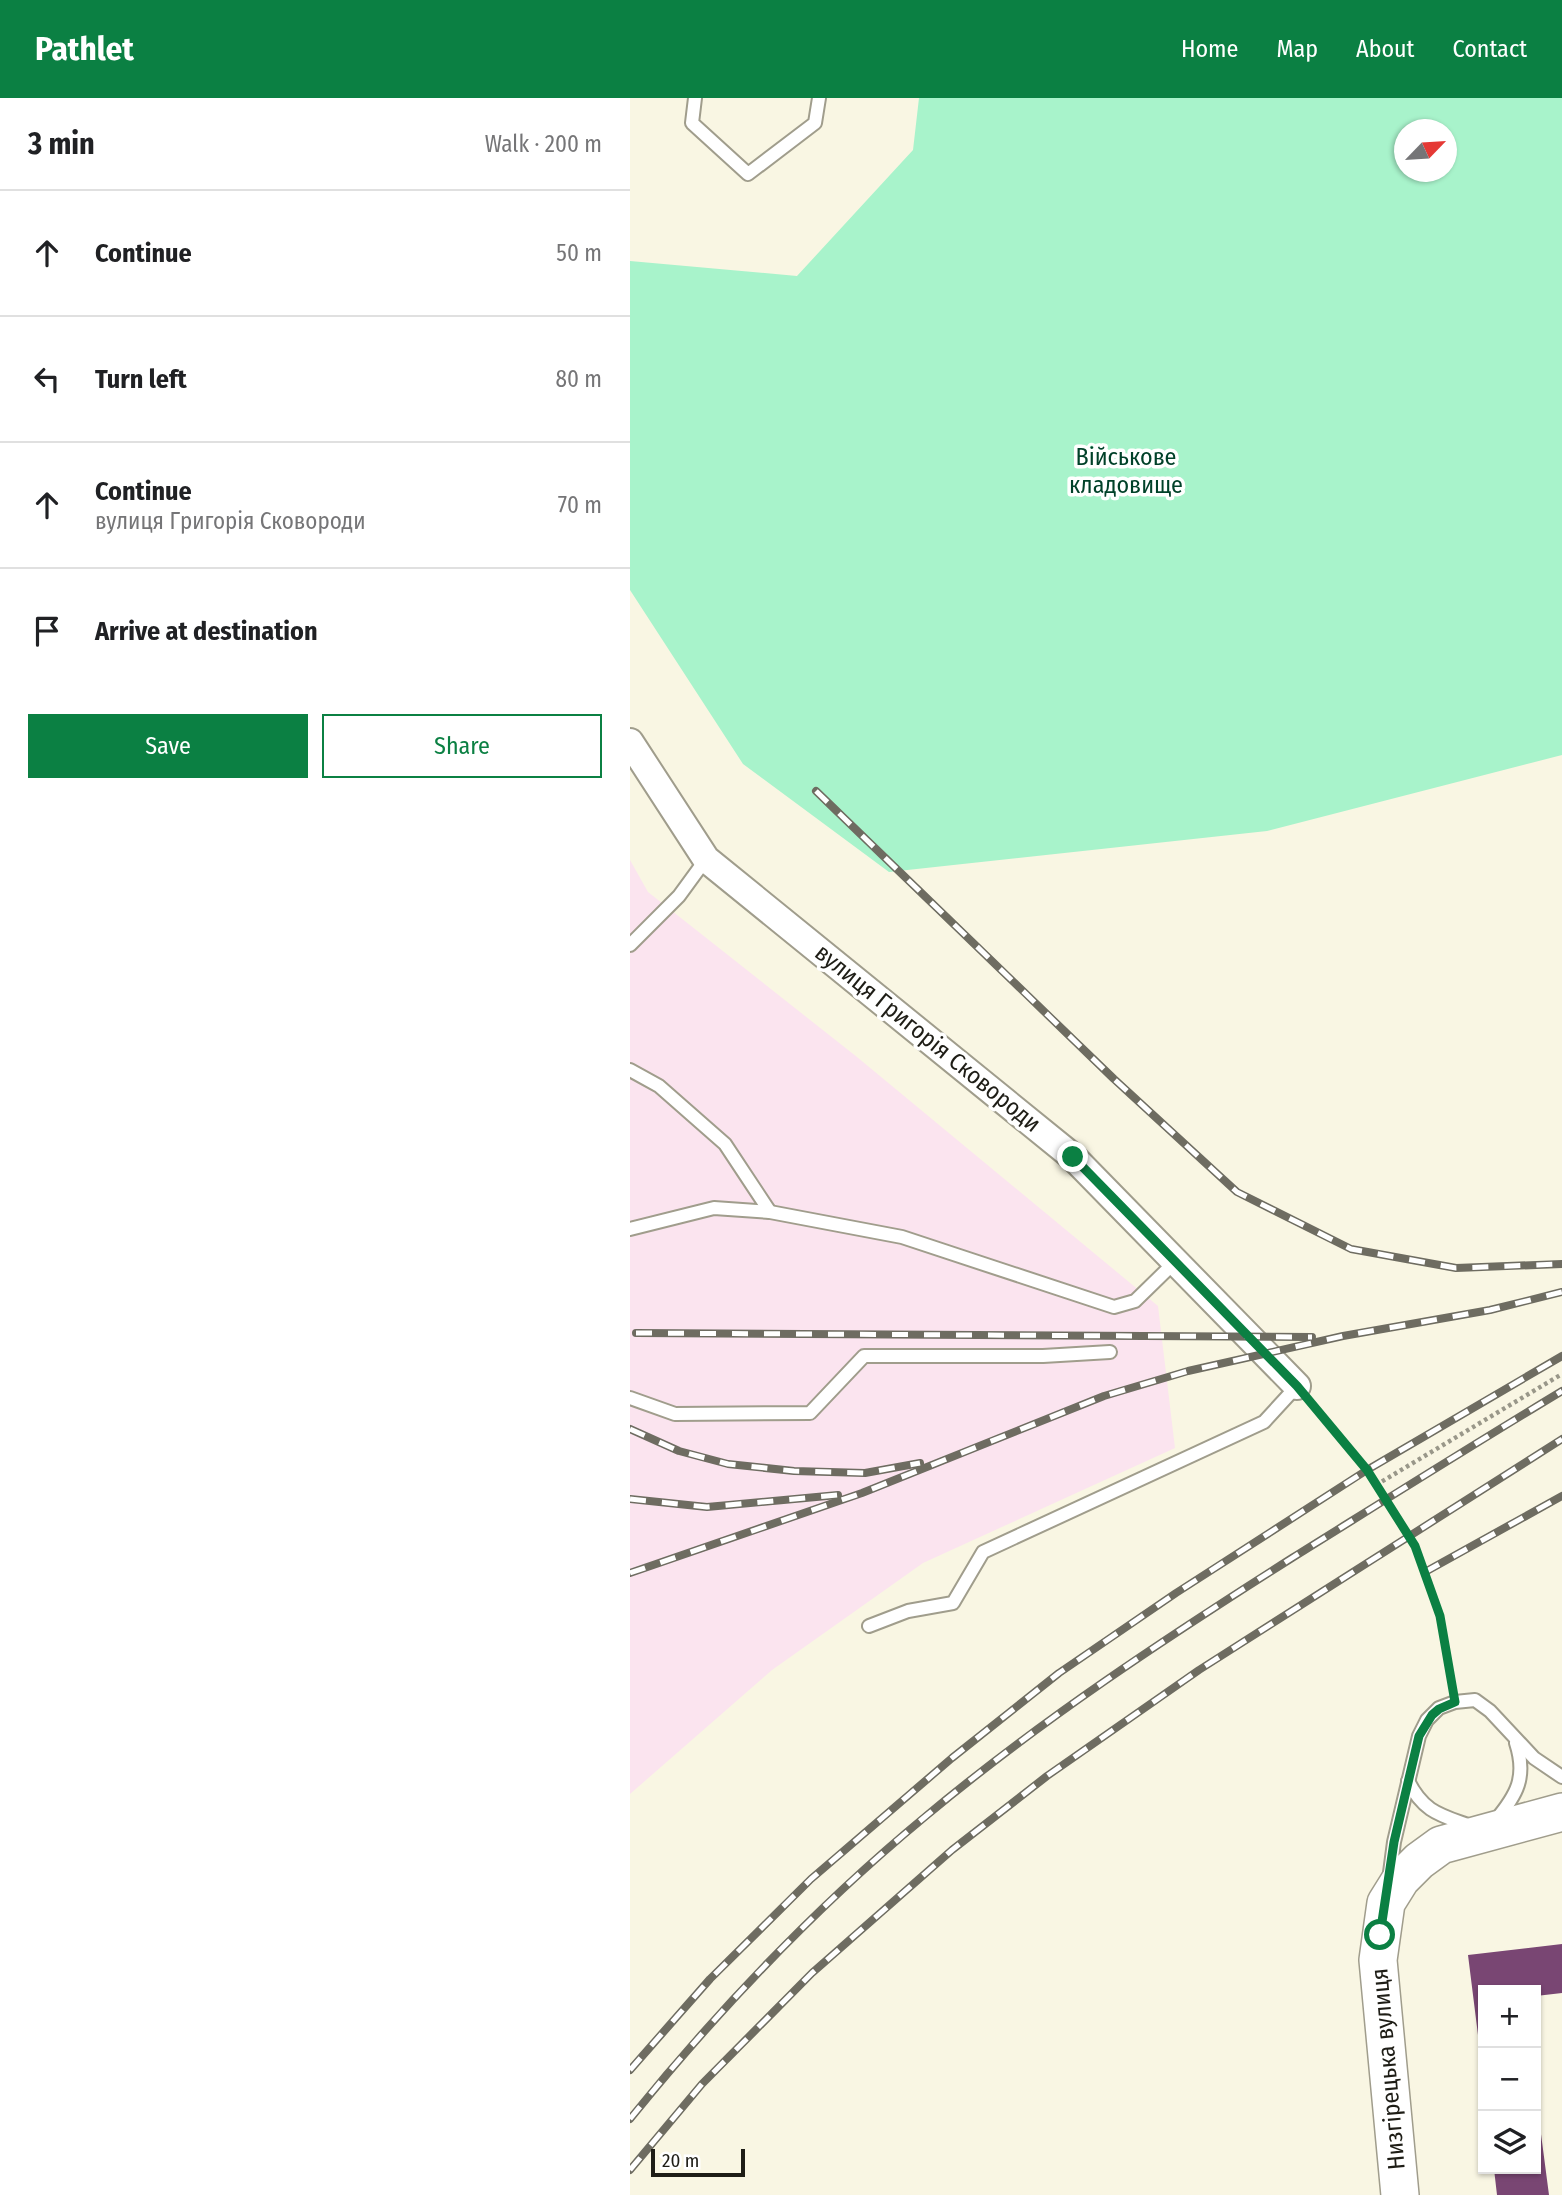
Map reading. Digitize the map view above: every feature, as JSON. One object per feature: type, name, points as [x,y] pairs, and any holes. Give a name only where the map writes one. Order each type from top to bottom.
[{"type":"main road","name":"Низгірецька вулиця","points":[[1400,2195],[1378,1961],[1386,1903],[1401,1879],[1441,1845],[1562,1812]]},
{"type":"street","name":"вулиця Григорія Сковороди","points":[[630,742],[706,859],[1073,1157],[1297,1386]]},
{"type":"lane","points":[[695,98],[692,124],[748,174],[815,123],[819,98]]},
{"type":"lane","points":[[630,945],[679,895],[706,859]]},
{"type":"lane","points":[[630,1070],[659,1086],[725,1144],[770,1212]]},
{"type":"lane","points":[[630,1229],[714,1208],[770,1212],[902,1237],[1114,1307],[1135,1301],[1176,1262]]},
{"type":"lane","points":[[630,1398],[675,1414],[810,1413],[864,1356],[1043,1356],[1110,1352]]},
{"type":"lane","points":[[869,1626],[908,1611],[953,1603],[983,1552],[1264,1422],[1297,1386]]},
{"type":"lane","points":[[1386,1903],[1394,1842],[1419,1736],[1427,1720],[1439,1709],[1455,1702],[1475,1700],[1490,1711],[1534,1758],[1562,1777]]},
{"type":"lane","points":[[1408,1781],[1417,1799],[1432,1812],[1486,1832],[1509,1805],[1519,1786],[1522,1761],[1515,1740]]},
{"type":"path","points":[[1376,1485],[1562,1374]]},
{"type":"path","points":[[1297,1386],[1367,1470],[1415,1546],[1440,1616],[1455,1702]]},
{"type":"shaded area","points":[[630,860],[648,892],[857,1057],[1158,1306],[1175,1448],[923,1563],[772,1670],[630,1794]]},
{"type":"green space","name":"Військове кладовище","points":[[919,98],[1562,98],[1562,755],[1267,831],[889,872],[743,764],[630,590],[630,261],[797,276],[913,150]]},
{"type":"building","points":[[1562,1944],[1562,1993],[1541,1995],[1541,1985],[1478,1985],[1478,2035],[1468,1955]]},
{"type":"building","points":[[1541,2134],[1549,2195],[1497,2195],[1495,2174],[1541,2174]]},
{"type":"railway","points":[[816,791],[1114,1079],[1237,1192],[1351,1249],[1456,1268],[1562,1264]]},
{"type":"railway","points":[[630,1573],[862,1493],[1104,1396],[1188,1371],[1343,1336],[1490,1310],[1562,1292]]},
{"type":"railway","points":[[636,1333],[1312,1337]]},
{"type":"railway","points":[[630,2070],[710,1979],[811,1879],[952,1758],[1059,1673],[1176,1593],[1367,1470],[1562,1356]]},
{"type":"railway","points":[[630,2119],[698,2038],[808,1922],[886,1850],[1014,1746],[1105,1681],[1292,1558],[1562,1391]]},
{"type":"railway","points":[[630,1429],[679,1451],[728,1464],[794,1471],[865,1473],[920,1463]]},
{"type":"railway","points":[[630,2170],[702,2084],[812,1973],[952,1850],[1047,1776],[1199,1670],[1562,1439]]},
{"type":"railway","points":[[630,1499],[707,1507],[838,1495]]},
{"type":"railway","points":[[1425,1572],[1562,1496]]},
{"type":"route","points":[[1073,1157],[1297,1386],[1367,1470],[1415,1546],[1440,1616],[1455,1702],[1432,1715],[1419,1736],[1394,1842],[1380,1935]]}]
